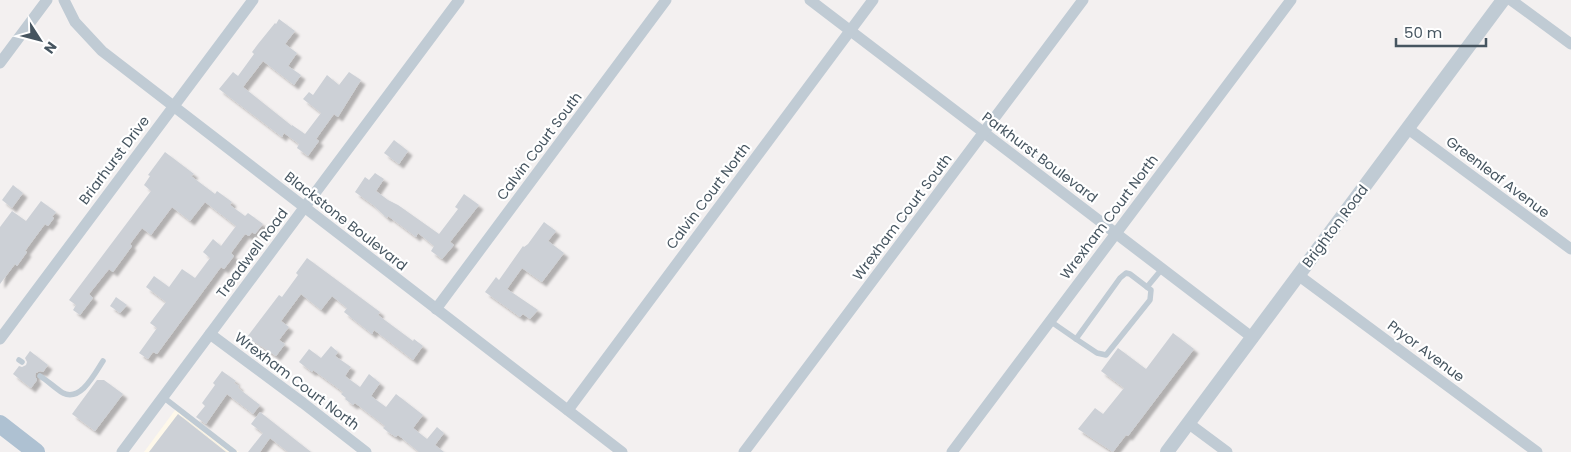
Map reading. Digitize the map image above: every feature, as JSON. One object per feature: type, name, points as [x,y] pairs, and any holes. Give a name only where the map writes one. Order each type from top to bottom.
[{"type":"main road","points":[[0,424],[36,452]]},
{"type":"street","points":[[0,63],[46,0]]},
{"type":"street","name":"Blackstone Boulevard","points":[[64,0],[75,22],[95,44],[304,208],[622,452]]},
{"type":"street","name":"Briarhurst Drive","points":[[0,339],[253,0]]},
{"type":"street","name":"Treadwell Road","points":[[122,452],[460,0]]},
{"type":"street","name":"Calvin Court South","points":[[436,309],[666,0]]},
{"type":"street","name":"Parkhurst Boulevard","points":[[810,0],[1253,338]]},
{"type":"street","name":"Calvin Court North","points":[[568,410],[873,0]]},
{"type":"street","name":"Wrexham Court South","points":[[744,452],[1083,0]]},
{"type":"street","name":"Wrexham Court North","points":[[952,452],[1291,0]]},
{"type":"street","name":"Brighton Road","points":[[1166,452],[1253,338],[1503,0]]},
{"type":"street","points":[[1511,0],[1571,44]]},
{"type":"street","name":"Greenleaf Avenue","points":[[1407,128],[1571,250]]},
{"type":"street","name":"Pryor Avenue","points":[[1298,275],[1536,452]]},
{"type":"street","name":"Wrexham Court North","points":[[210,334],[304,403],[366,452]]},
{"type":"street","points":[[1188,423],[1227,452]]},
{"type":"lane","points":[[1147,287],[1162,269]]},
{"type":"lane","points":[[1050,321],[1076,339],[1097,353],[1106,355],[1150,300],[1152,290],[1126,273],[1120,278],[1076,339]]},
{"type":"lane","points":[[40,376],[62,392],[72,395],[82,388],[104,361]]},
{"type":"lane","points":[[163,397],[234,452]]},
{"type":"shaded area","points":[[178,406],[239,452],[144,452]]},
{"type":"building","points":[[279,19],[295,31],[285,44],[297,53],[288,66],[301,75],[294,85],[263,61],[243,87],[292,126],[305,134],[321,113],[303,99],[309,92],[313,95],[327,75],[339,85],[349,72],[361,80],[338,117],[334,114],[316,139],[319,141],[308,156],[297,148],[299,144],[284,133],[282,137],[219,89],[233,72],[238,76],[254,54],[252,52]]},
{"type":"building","points":[[394,140],[408,151],[399,164],[384,153]]},
{"type":"building","points":[[165,152],[194,174],[191,176],[215,194],[217,191],[232,202],[230,205],[245,216],[248,213],[263,224],[255,234],[252,232],[249,236],[245,234],[231,253],[234,256],[224,269],[221,267],[157,354],[153,352],[148,359],[139,353],[157,328],[150,323],[166,302],[146,287],[154,276],[169,287],[182,269],[195,278],[210,258],[203,252],[213,239],[221,246],[236,226],[205,202],[190,221],[172,207],[151,235],[142,228],[130,244],[132,246],[113,272],[109,269],[89,294],[93,298],[80,315],[73,310],[76,305],[69,300],[151,191],[144,185],[150,176],[148,175]]},
{"type":"building","points":[[375,173],[384,179],[376,191],[439,234],[458,209],[455,207],[464,194],[479,205],[450,242],[454,245],[442,259],[431,251],[434,246],[418,233],[416,237],[388,216],[387,218],[355,192],[365,177],[369,180]]},
{"type":"building","points":[[13,185],[23,193],[12,208],[2,200]]},
{"type":"building","points":[[41,201],[56,212],[52,217],[54,218],[48,226],[45,224],[25,251],[27,252],[17,266],[15,264],[0,284],[0,227],[12,211],[26,221]]},
{"type":"building","points":[[544,222],[556,231],[548,241],[564,253],[542,282],[522,268],[507,289],[538,310],[530,319],[523,314],[520,317],[485,292],[496,277],[499,280],[523,246],[528,244]]},
{"type":"building","points":[[307,258],[380,312],[378,315],[413,341],[414,339],[423,346],[413,360],[374,330],[372,334],[344,312],[347,308],[332,296],[321,310],[301,294],[281,321],[289,327],[279,340],[285,344],[276,356],[247,337],[279,295],[282,297],[298,275],[296,273]]},
{"type":"building","points":[[116,297],[127,305],[120,313],[110,306]]},
{"type":"building","points":[[1173,333],[1194,349],[1128,436],[1126,435],[1113,452],[1078,429],[1095,408],[1103,414],[1124,388],[1101,371],[1118,348],[1146,369]]},
{"type":"building","points":[[331,346],[338,352],[335,356],[351,367],[345,376],[360,387],[369,374],[380,383],[371,396],[386,407],[396,394],[423,415],[413,428],[427,439],[437,427],[444,433],[435,445],[444,452],[419,452],[398,435],[396,437],[388,432],[383,428],[385,426],[355,403],[353,405],[345,399],[341,394],[343,392],[299,362],[309,349],[321,358]]},
{"type":"building","points":[[30,351],[48,365],[43,372],[36,373],[37,380],[31,388],[13,374],[19,366],[26,365],[25,358]]},
{"type":"building","points":[[222,371],[236,381],[234,383],[239,386],[238,388],[260,405],[253,414],[227,394],[206,424],[196,417],[205,406],[202,403]]},
{"type":"building","points":[[97,380],[104,380],[123,394],[95,431],[72,414]]},
{"type":"building","points":[[260,412],[311,452],[288,452],[270,438],[260,452],[248,452],[263,433],[251,424]]},
{"type":"building","points":[[178,414],[226,452],[149,452]]}]
